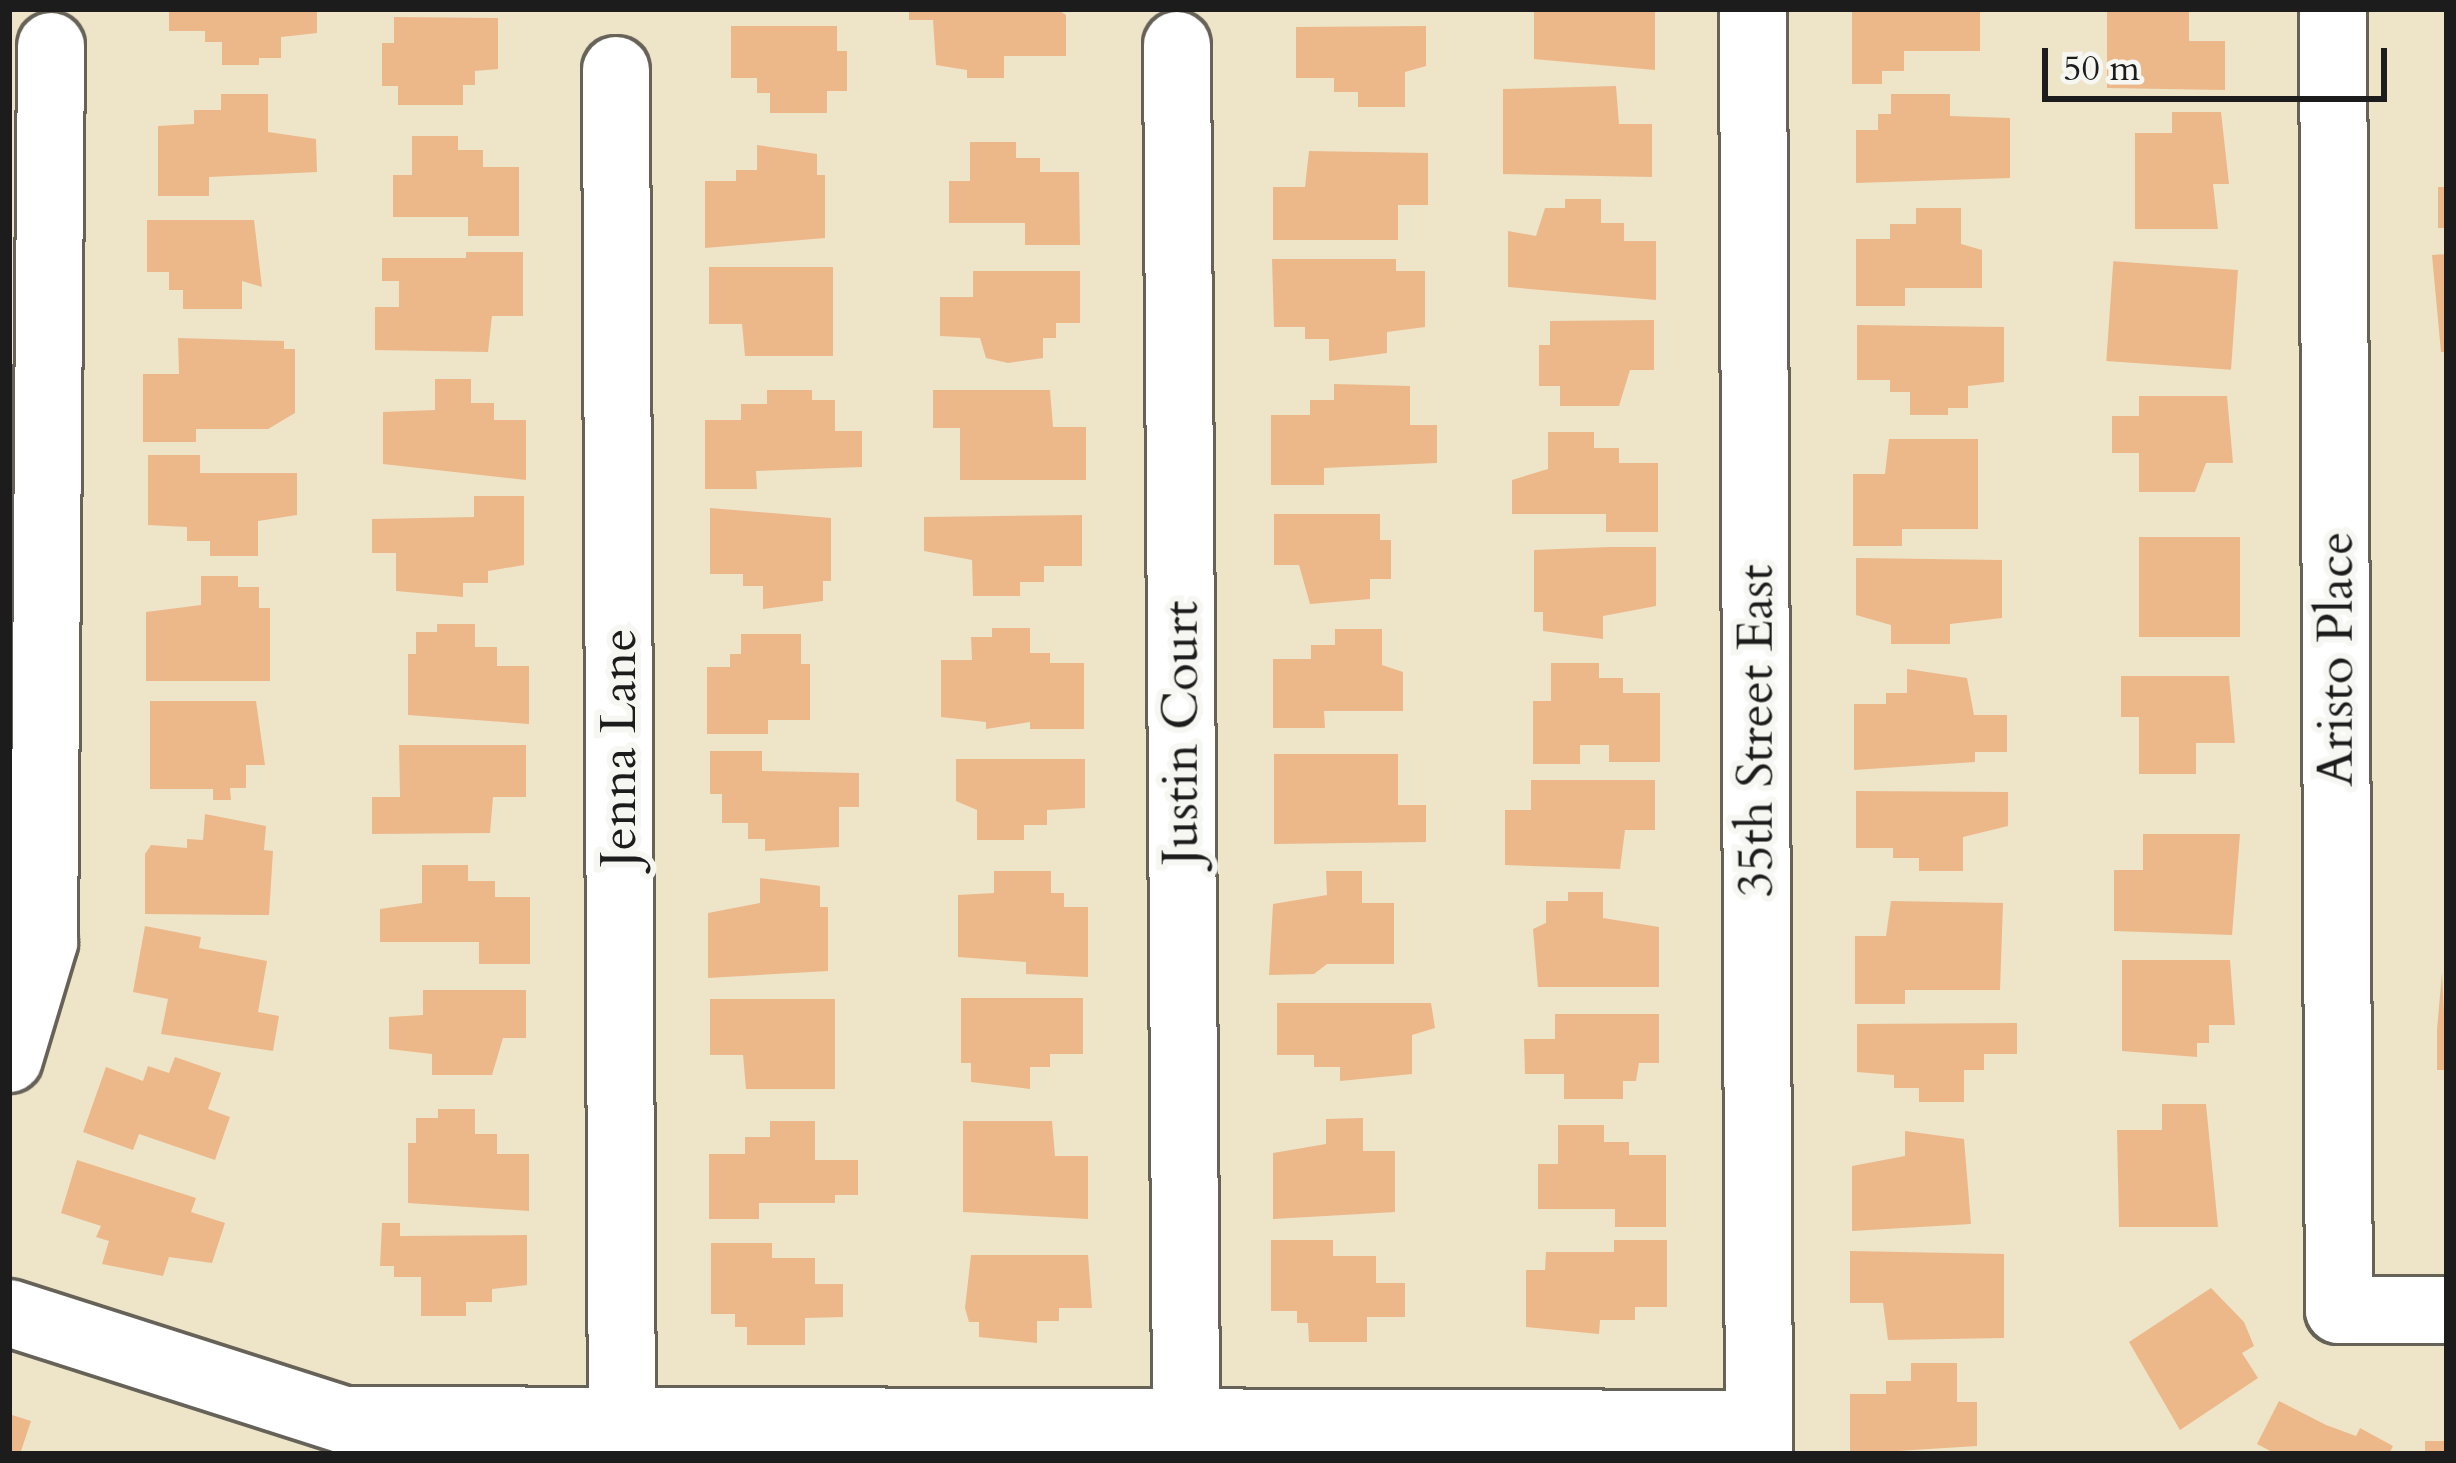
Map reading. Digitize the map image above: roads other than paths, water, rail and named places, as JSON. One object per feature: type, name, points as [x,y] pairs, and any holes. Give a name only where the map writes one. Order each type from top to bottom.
[{"type":"street","name":"35th Street East","points":[[1753,9],[1759,1439]]},
{"type":"street","name":"Aristo Place","points":[[2333,9],[2339,1310],[2447,1310]]},
{"type":"street","name":"Justin Court","points":[[1177,45],[1186,1420]]},
{"type":"street","points":[[9,1059],[44,942],[51,46]]},
{"type":"street","name":"Jenna Lane","points":[[616,70],[622,1426]]},
{"type":"street","points":[[9,1312],[345,1420],[622,1426],[1186,1420],[1759,1439]]}]
